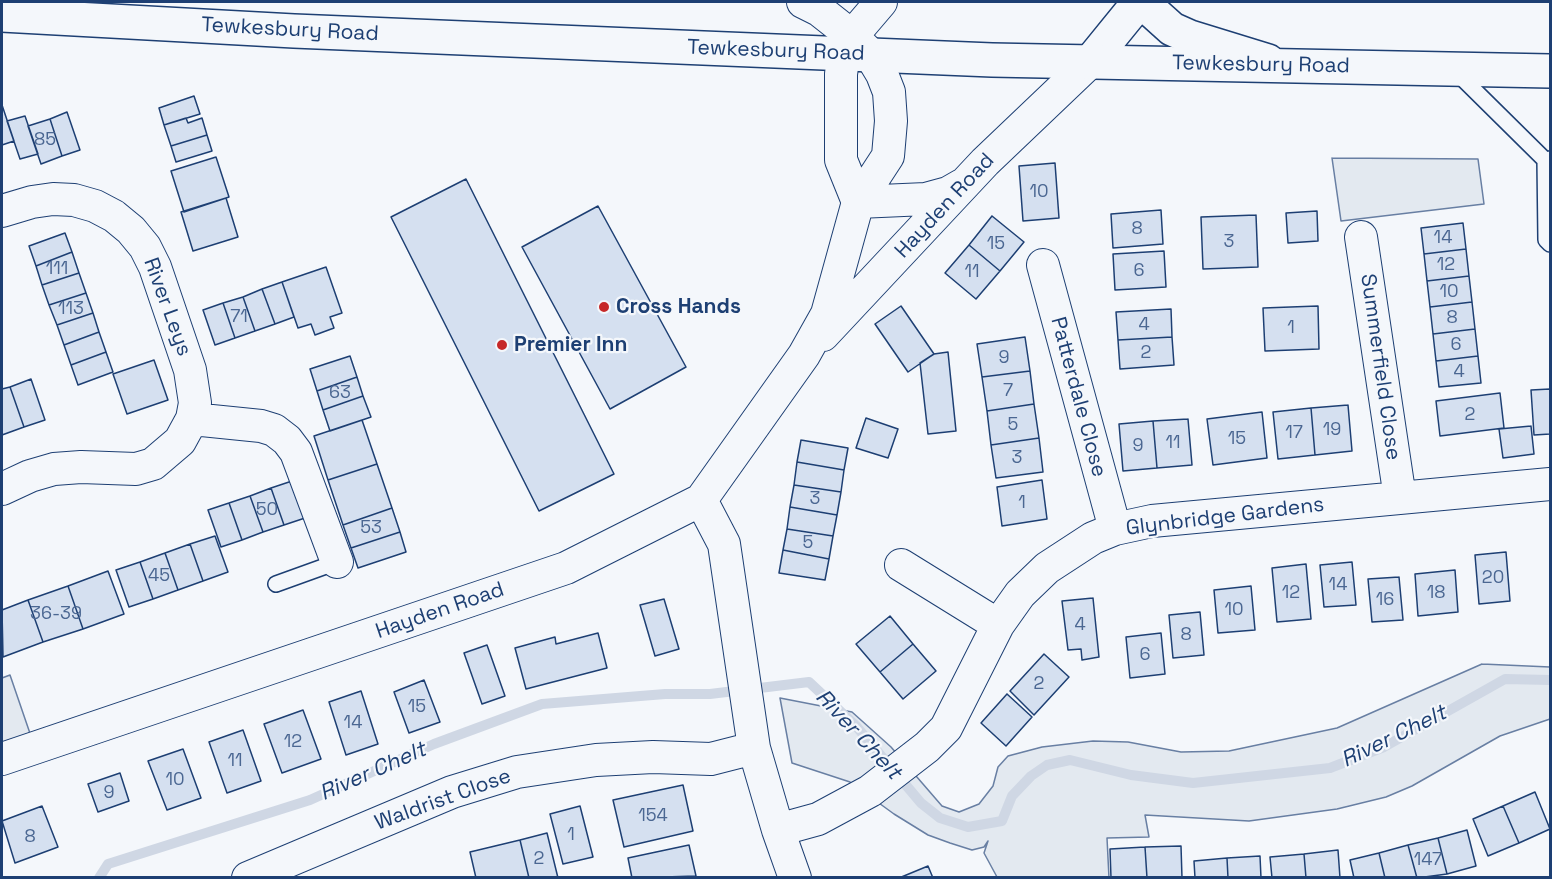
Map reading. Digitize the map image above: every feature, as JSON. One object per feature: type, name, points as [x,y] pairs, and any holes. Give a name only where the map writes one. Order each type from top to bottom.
[{"type":"main road","points":[[1091,61],[1141,2],[1172,28],[1190,37],[1281,65]]},
{"type":"main road","name":"Tewkesbury Road","points":[[2,15],[305,32],[855,48],[992,60],[1551,71]]},
{"type":"street","name":"Hayden Road","points":[[2,759],[566,568],[701,500],[804,355],[827,314],[858,202],[888,156],[891,121],[890,92],[855,48],[819,10],[803,2]]},
{"type":"street","points":[[881,2],[855,48],[839,115],[841,160],[858,202],[926,199],[948,193],[969,181]]},
{"type":"street","name":"Hayden Road","points":[[804,355],[1005,142],[1091,61]]},
{"type":"street","name":"River Leys","points":[[2,212],[32,201],[74,200],[95,206],[114,216],[131,230],[145,247],[155,267],[190,370],[195,403],[192,419]]},
{"type":"street","name":"Summerfield Close","points":[[1361,237],[1400,498]]},
{"type":"street","name":"Patterdale Close","points":[[1043,265],[1114,529]]},
{"type":"street","points":[[2,489],[30,476],[54,469],[81,467],[136,469],[153,464],[180,441],[192,419],[261,426],[274,430],[287,440],[296,452],[337,562]]},
{"type":"street","name":"Glynbridge Gardens","points":[[778,830],[818,819],[870,791],[927,747],[946,728],[998,625],[1020,594],[1047,568],[1077,547],[1114,529],[1152,521],[1551,483]]},
{"type":"street","points":[[701,500],[724,544],[752,736],[778,830],[795,878]]},
{"type":"street","points":[[901,565],[998,625]]},
{"type":"street","name":"Waldrist Close","points":[[248,878],[452,792],[507,775],[547,766],[596,760],[711,759],[752,736]]},
{"type":"lane","points":[[1453,69],[1548,160],[1546,240],[1551,244]]},
{"type":"lane","points":[[276,584],[337,562]]},
{"type":"shaded area","points":[[1332,158],[1478,159],[1484,204],[1341,221]]},
{"type":"shaded area","points":[[1482,664],[1550,667],[1550,719],[1500,736],[1412,786],[1386,797],[1337,809],[1249,821],[1145,815],[1149,837],[1107,838],[1109,878],[997,877],[984,853],[988,841],[984,847],[972,850],[928,835],[850,782],[792,763],[780,698],[852,712],[891,747],[942,806],[959,812],[979,804],[993,786],[998,767],[1008,756],[1042,747],[1093,741],[1128,742],[1181,752],[1229,751],[1337,728]]},
{"type":"shaded area","points":[[10,675],[35,748],[2,759],[2,678]]},
{"type":"building","points":[[194,96],[200,114],[164,125],[159,108]]},
{"type":"building","points":[[2,105],[14,141],[2,145]]},
{"type":"building","points":[[67,112],[80,150],[62,156],[50,119]]},
{"type":"building","points":[[25,116],[38,154],[20,159],[7,121]]},
{"type":"building","points":[[186,118],[188,123],[202,118],[207,135],[171,146],[164,125]]},
{"type":"building","points":[[50,119],[62,156],[41,164],[28,126]]},
{"type":"building","points":[[207,135],[212,151],[176,162],[171,146]]},
{"type":"building","points":[[216,157],[229,197],[184,212],[171,171]]},
{"type":"building","points":[[1055,163],[1059,218],[1023,221],[1019,166]]},
{"type":"building","name":"Premier Inn","points":[[466,179],[614,474],[539,511],[391,217]]},
{"type":"building","points":[[226,198],[238,237],[193,251],[181,212]]},
{"type":"building","name":"Cross Hands","points":[[598,206],[686,367],[610,409],[522,247]]},
{"type":"building","points":[[1161,210],[1163,244],[1113,248],[1111,214]]},
{"type":"building","points":[[1317,211],[1318,241],[1288,243],[1286,213]]},
{"type":"building","points":[[1256,215],[1258,267],[1203,269],[1201,217]]},
{"type":"building","points":[[992,216],[1024,242],[1000,271],[969,245]]},
{"type":"building","points":[[1463,223],[1466,249],[1424,254],[1421,228]]},
{"type":"building","points":[[65,233],[72,252],[36,266],[29,246]]},
{"type":"building","points":[[969,245],[1000,271],[976,299],[945,273]]},
{"type":"building","points":[[1466,249],[1469,276],[1427,281],[1424,254]]},
{"type":"building","points":[[1164,251],[1166,287],[1115,290],[1113,254]]},
{"type":"building","points":[[72,252],[79,273],[42,285],[36,266]]},
{"type":"building","points":[[326,267],[342,313],[330,317],[334,328],[315,335],[311,324],[298,328],[282,282]]},
{"type":"building","points":[[79,273],[86,293],[49,305],[42,285]]},
{"type":"building","points":[[1469,276],[1472,302],[1430,307],[1427,281]]},
{"type":"building","points":[[282,282],[294,317],[275,324],[262,289]]},
{"type":"building","points":[[262,289],[275,324],[255,331],[243,297]]},
{"type":"building","points":[[86,293],[93,313],[57,325],[49,305]]},
{"type":"building","points":[[243,297],[255,331],[235,338],[223,303]]},
{"type":"building","points":[[1472,302],[1475,329],[1433,334],[1430,307]]},
{"type":"building","points":[[223,303],[235,338],[215,345],[203,310]]},
{"type":"building","points":[[901,306],[934,354],[908,372],[875,324]]},
{"type":"building","points":[[1318,306],[1319,349],[1265,351],[1263,308]]},
{"type":"building","points":[[1171,309],[1172,337],[1118,340],[1116,312]]},
{"type":"building","points":[[93,313],[99,332],[64,345],[57,325]]},
{"type":"building","points":[[1475,329],[1478,356],[1436,361],[1433,334]]},
{"type":"building","points":[[99,332],[106,352],[71,365],[64,345]]},
{"type":"building","points":[[1025,337],[1030,371],[982,377],[977,344]]},
{"type":"building","points":[[1172,337],[1174,365],[1120,369],[1118,340]]},
{"type":"building","points":[[106,352],[113,372],[78,385],[71,365]]},
{"type":"building","points":[[948,352],[956,431],[928,434],[920,363],[934,354]]},
{"type":"building","points":[[350,356],[357,377],[317,391],[310,369]]},
{"type":"building","points":[[1478,356],[1481,383],[1439,387],[1436,361]]},
{"type":"building","points":[[154,360],[168,400],[127,414],[113,374]]},
{"type":"building","points":[[1030,371],[1034,404],[987,411],[982,377]]},
{"type":"building","points":[[357,377],[363,396],[323,410],[317,391]]},
{"type":"building","points":[[31,379],[45,420],[24,427],[10,387]]},
{"type":"building","points":[[10,387],[24,427],[2,435],[2,389]]},
{"type":"building","points":[[1550,389],[1550,434],[1534,435],[1531,390]]},
{"type":"building","points":[[1500,393],[1504,428],[1440,436],[1436,401]]},
{"type":"building","points":[[363,396],[371,417],[330,431],[323,410]]},
{"type":"building","points":[[1034,404],[1039,438],[991,445],[987,411]]},
{"type":"building","points":[[1348,405],[1352,451],[1315,455],[1311,408]]},
{"type":"building","points":[[1311,408],[1315,455],[1278,459],[1273,412]]},
{"type":"building","points":[[1262,412],[1267,458],[1213,465],[1207,419]]},
{"type":"building","points":[[866,418],[898,429],[888,458],[856,448]]},
{"type":"building","points":[[1188,419],[1192,465],[1157,468],[1153,421]]},
{"type":"building","points":[[362,420],[377,464],[328,480],[314,436]]},
{"type":"building","points":[[1153,421],[1157,468],[1123,471],[1119,424]]},
{"type":"building","points":[[1531,426],[1534,454],[1503,458],[1499,429]]},
{"type":"building","points":[[1039,438],[1043,472],[996,478],[991,445]]},
{"type":"building","points":[[801,440],[848,448],[844,470],[797,462]]},
{"type":"building","points":[[797,462],[844,470],[841,492],[794,485]]},
{"type":"building","points":[[377,464],[392,508],[343,525],[328,480]]},
{"type":"building","points":[[1042,480],[1047,519],[1002,526],[997,487]]},
{"type":"building","points":[[292,481],[305,518],[284,525],[271,488]]},
{"type":"building","points":[[794,485],[841,492],[837,515],[790,507]]},
{"type":"building","points":[[271,488],[284,525],[263,532],[250,496]]},
{"type":"building","points":[[250,496],[263,532],[242,540],[229,503]]},
{"type":"building","points":[[229,503],[242,540],[221,547],[208,510]]},
{"type":"building","points":[[790,507],[837,515],[833,536],[787,529]]},
{"type":"building","points":[[392,508],[400,532],[351,548],[343,525]]},
{"type":"building","points":[[787,529],[833,536],[829,559],[783,550]]},
{"type":"building","points":[[400,532],[406,552],[358,568],[351,548]]},
{"type":"building","points":[[215,536],[228,572],[203,581],[190,544]]},
{"type":"building","points":[[190,544],[203,581],[178,590],[165,553]]},
{"type":"building","points":[[783,550],[829,559],[825,580],[779,573]]},
{"type":"building","points":[[1506,552],[1510,601],[1479,604],[1475,555]]},
{"type":"building","points":[[165,553],[178,590],[153,599],[140,562]]},
{"type":"building","points":[[140,562],[153,599],[129,607],[116,570]]},
{"type":"building","points":[[1352,562],[1356,605],[1324,607],[1320,565]]},
{"type":"building","points":[[1306,564],[1311,619],[1277,622],[1272,568]]},
{"type":"building","points":[[1455,570],[1458,612],[1418,616],[1415,574]]},
{"type":"building","points":[[108,571],[124,614],[83,629],[68,586]]},
{"type":"building","points":[[1399,577],[1403,620],[1372,622],[1368,579]]},
{"type":"building","points":[[68,586],[83,629],[43,642],[28,600]]},
{"type":"building","points":[[1251,586],[1255,630],[1218,633],[1214,590]]},
{"type":"building","points":[[1093,598],[1099,657],[1082,660],[1081,649],[1068,650],[1062,601]]},
{"type":"building","points":[[664,599],[679,649],[655,656],[640,605]]},
{"type":"building","points":[[28,600],[43,642],[3,657],[2,610]]},
{"type":"building","points":[[1200,612],[1204,655],[1173,658],[1169,615]]},
{"type":"building","points":[[890,616],[913,644],[880,672],[856,644]]},
{"type":"building","points":[[598,633],[607,668],[526,689],[515,648],[555,637],[556,644]]},
{"type":"building","points":[[1161,633],[1165,674],[1130,678],[1126,637]]},
{"type":"building","points":[[913,644],[936,671],[903,699],[880,672]]},
{"type":"building","points":[[487,645],[505,696],[482,704],[464,653]]},
{"type":"building","points":[[1044,654],[1069,677],[1034,715],[1010,691]]},
{"type":"building","points":[[424,680],[440,722],[409,733],[394,692]]},
{"type":"building","points":[[361,691],[378,744],[346,755],[329,702]]},
{"type":"building","points":[[1007,694],[1032,717],[1006,746],[981,723]]},
{"type":"building","points":[[303,710],[321,759],[282,773],[264,724]]},
{"type":"building","points":[[243,730],[261,781],[227,793],[209,742]]},
{"type":"building","points":[[183,749],[201,798],[167,810],[148,761]]},
{"type":"building","points":[[120,773],[129,801],[98,812],[88,784]]},
{"type":"building","points":[[683,785],[693,831],[624,847],[613,800]]},
{"type":"building","points":[[1535,792],[1550,829],[1519,843],[1503,806]]},
{"type":"building","points":[[42,806],[58,847],[15,863],[2,821]]},
{"type":"building","points":[[580,806],[593,857],[563,864],[550,814]]},
{"type":"building","points":[[1503,806],[1519,843],[1488,856],[1473,819]]},
{"type":"building","points":[[1467,830],[1476,866],[1447,874],[1438,838]]},
{"type":"building","points":[[547,833],[558,878],[529,878],[520,840]]},
{"type":"building","points":[[1438,838],[1447,874],[1417,878],[1408,845]]},
{"type":"building","points":[[520,840],[529,878],[476,878],[470,852]]},
{"type":"building","points":[[689,845],[696,876],[632,878],[628,858]]},
{"type":"building","points":[[1408,845],[1417,878],[1385,878],[1379,853]]},
{"type":"building","points":[[1181,846],[1182,878],[1147,878],[1145,847]]},
{"type":"building","points":[[1145,847],[1147,878],[1111,878],[1110,849]]},
{"type":"building","points":[[1338,850],[1340,878],[1306,878],[1304,854]]},
{"type":"building","points":[[1379,853],[1385,878],[1354,878],[1350,860]]},
{"type":"building","points":[[1304,854],[1306,878],[1272,878],[1270,857]]},
{"type":"building","points":[[1260,856],[1261,878],[1228,878],[1227,858]]},
{"type":"building","points":[[1227,858],[1228,878],[1195,878],[1194,861]]},
{"type":"building","points":[[928,866],[933,878],[899,878]]},
{"type":"waterway","name":"River Chelt","points":[[99,878],[108,864],[310,800],[434,744],[542,704],[665,694],[710,694],[809,682],[856,726],[921,803],[940,818],[968,827],[1002,821],[1012,796],[1031,776],[1047,765],[1070,760],[1131,775],[1193,783],[1330,768],[1384,747],[1505,679],[1550,680]]},
{"type":"place","name":"Cross Hands","points":[[604,307]]},
{"type":"place","name":"Premier Inn","points":[[502,345]]}]
